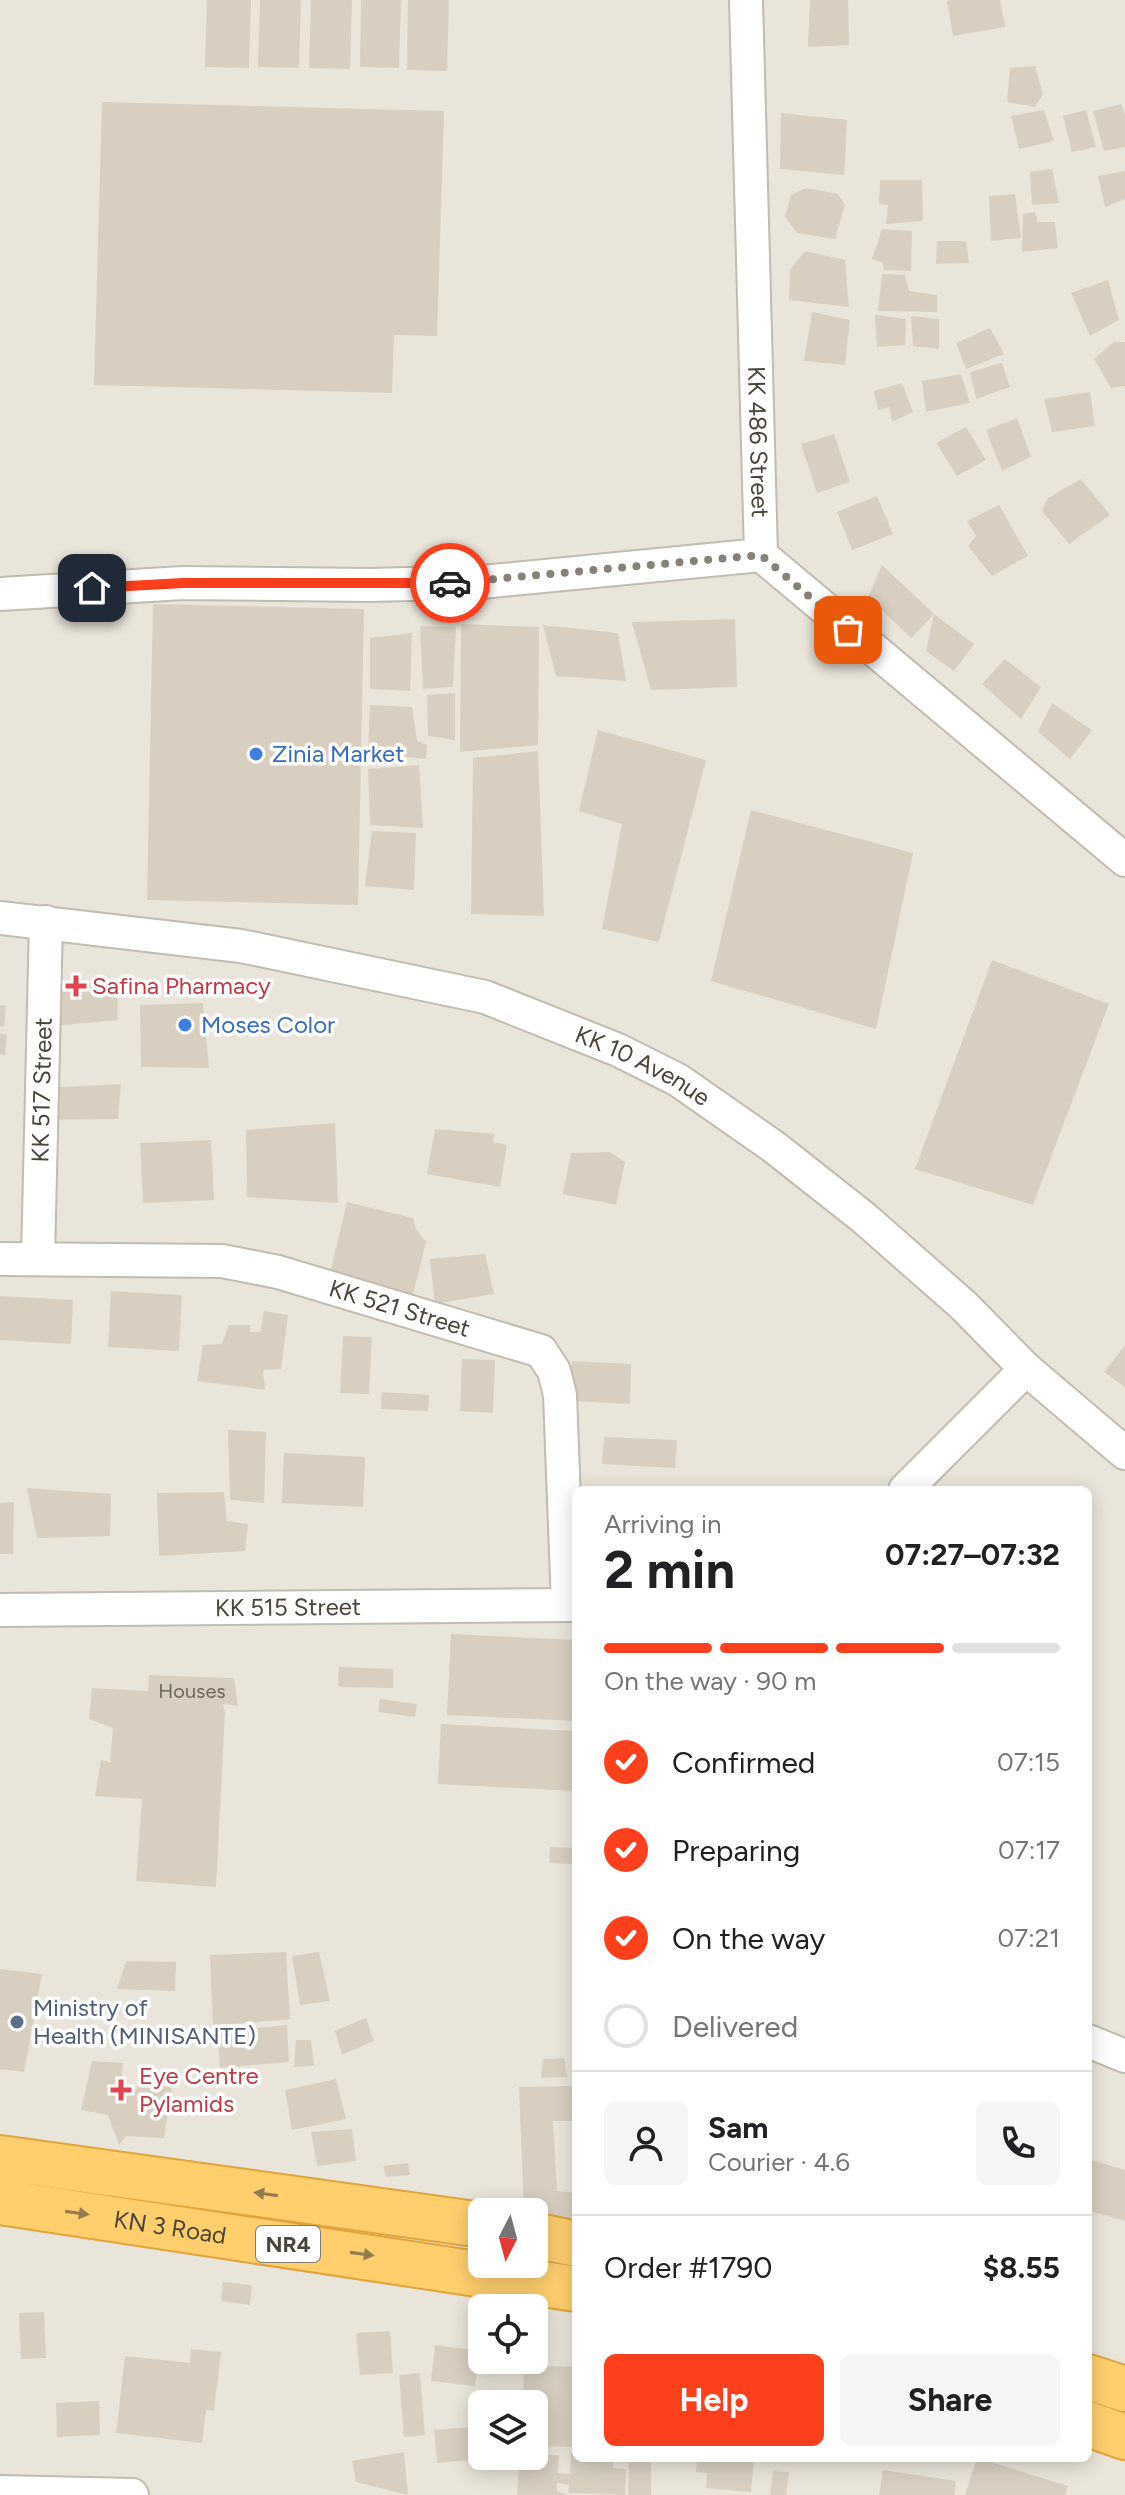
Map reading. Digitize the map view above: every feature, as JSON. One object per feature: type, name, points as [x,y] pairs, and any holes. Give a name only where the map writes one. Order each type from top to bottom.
[{"type":"highway","name":"KN 3 Road","points":[[0,2158],[468,2223]]},
{"type":"highway","name":"KN 3 Road","points":[[0,2202],[572,2288]]},
{"type":"highway","points":[[548,2238],[572,2243]]},
{"type":"highway","points":[[1092,2378],[1125,2389]]},
{"type":"highway","points":[[1092,2425],[1125,2437]]},
{"type":"street","name":"KK 486 Street","points":[[746,0],[761,555]]},
{"type":"street","points":[[0,594],[183,583],[371,585],[482,582],[761,555],[1125,860]]},
{"type":"street","name":"KK 10 Avenue","points":[[0,918],[241,946],[485,997],[618,1050],[678,1080],[774,1147],[941,1286],[1026,1369],[1125,1453]]},
{"type":"street","name":"KK 517 Street","points":[[38,1258],[46,922]]},
{"type":"street","name":"KK 521 Street","points":[[0,1259],[222,1261],[278,1272],[541,1351],[554,1371],[560,1395],[572,1605]]},
{"type":"street","points":[[909,1486],[1026,1369]]},
{"type":"street","name":"KK 515 Street","points":[[0,1610],[572,1605]]},
{"type":"street","points":[[1092,2043],[1125,2056]]},
{"type":"street","points":[[0,2492],[132,2495]]},
{"type":"shaded area","points":[[0,0],[1125,0],[1125,2495],[0,2495]]},
{"type":"building","points":[[207,0],[251,0],[249,68],[205,67]]},
{"type":"building","points":[[260,0],[301,0],[299,68],[258,67]]},
{"type":"building","points":[[311,0],[352,0],[350,69],[309,68]]},
{"type":"building","points":[[361,0],[401,0],[399,68],[360,67]]},
{"type":"building","points":[[408,0],[449,0],[447,71],[407,70]]},
{"type":"building","points":[[810,0],[848,0],[849,45],[808,47]]},
{"type":"building","points":[[1000,0],[1005,27],[953,36],[947,1]]},
{"type":"building","points":[[1035,66],[1043,94],[1035,107],[1007,102],[1010,68]]},
{"type":"building","points":[[102,102],[444,111],[437,336],[394,335],[392,393],[94,385]]},
{"type":"building","points":[[1121,104],[1125,115],[1125,147],[1104,151],[1093,111]]},
{"type":"building","points":[[1044,110],[1054,141],[1019,149],[1011,116]]},
{"type":"building","points":[[1086,110],[1096,147],[1072,152],[1063,116]]},
{"type":"building","points":[[781,113],[847,120],[844,175],[780,169]]},
{"type":"building","points":[[1052,169],[1059,203],[1032,205],[1030,172]]},
{"type":"building","points":[[1125,171],[1125,199],[1105,207],[1098,176]]},
{"type":"building","points":[[880,180],[922,180],[923,221],[886,224],[888,205],[879,204]]},
{"type":"building","points":[[806,188],[838,194],[845,205],[835,239],[797,233],[785,216],[791,195]]},
{"type":"building","points":[[1015,194],[1021,238],[991,241],[989,196]]},
{"type":"building","points":[[1035,212],[1038,222],[1055,222],[1058,248],[1022,252],[1023,214]]},
{"type":"building","points":[[882,229],[912,231],[911,271],[884,270],[883,263],[872,259]]},
{"type":"building","points":[[937,241],[966,241],[969,263],[936,264]]},
{"type":"building","points":[[805,251],[845,260],[849,307],[789,300],[790,270]]},
{"type":"building","points":[[882,274],[905,275],[909,291],[937,295],[937,312],[878,311]]},
{"type":"building","points":[[1108,280],[1119,320],[1090,336],[1071,293]]},
{"type":"building","points":[[812,312],[850,320],[845,365],[804,361]]},
{"type":"building","points":[[875,315],[906,319],[905,345],[877,347]]},
{"type":"building","points":[[911,316],[939,319],[939,349],[913,346]]},
{"type":"building","points":[[990,328],[1004,354],[966,369],[956,343]]},
{"type":"building","points":[[1114,342],[1125,342],[1125,386],[1111,388],[1094,359]]},
{"type":"building","points":[[1002,363],[1010,387],[976,399],[970,372]]},
{"type":"building","points":[[961,374],[970,403],[926,412],[922,381]]},
{"type":"building","points":[[902,383],[913,412],[892,422],[889,407],[878,410],[874,391]]},
{"type":"building","points":[[1090,392],[1095,426],[1052,432],[1044,399]]},
{"type":"building","points":[[1017,418],[1031,457],[1002,471],[986,430]]},
{"type":"building","points":[[966,427],[986,460],[957,476],[936,443]]},
{"type":"building","points":[[834,434],[850,482],[817,493],[801,444]]},
{"type":"building","points":[[1081,479],[1110,515],[1069,544],[1042,511],[1048,498]]},
{"type":"building","points":[[877,496],[893,534],[852,550],[837,512]]},
{"type":"building","points":[[999,505],[1028,556],[992,576],[968,546],[976,536],[967,521]]},
{"type":"building","points":[[882,565],[934,614],[911,638],[868,597]]},
{"type":"building","name":"Zinia Market","points":[[153,604],[364,609],[358,905],[147,900]]},
{"type":"building","points":[[934,614],[974,644],[954,671],[926,651]]},
{"type":"building","points":[[735,619],[737,687],[651,690],[632,622]]},
{"type":"building","points":[[461,624],[539,627],[538,745],[460,752]]},
{"type":"building","points":[[543,625],[618,633],[626,681],[556,676]]},
{"type":"building","points":[[420,626],[456,627],[453,687],[423,689]]},
{"type":"building","points":[[412,633],[410,691],[370,689],[370,638]]},
{"type":"building","points":[[1005,659],[1041,687],[1021,719],[982,684]]},
{"type":"building","points":[[455,693],[455,740],[428,736],[427,695]]},
{"type":"building","points":[[1052,703],[1092,730],[1070,759],[1038,732]]},
{"type":"building","points":[[370,705],[412,707],[417,741],[427,745],[426,759],[368,753]]},
{"type":"building","points":[[598,730],[706,760],[659,942],[602,929],[622,824],[579,811]]},
{"type":"building","points":[[538,751],[544,916],[471,914],[473,758]]},
{"type":"building","points":[[419,765],[423,828],[370,825],[368,769]]},
{"type":"building","points":[[751,810],[913,853],[876,1029],[711,981]]},
{"type":"building","points":[[372,831],[416,833],[414,890],[365,886]]},
{"type":"building","points":[[992,960],[1109,1004],[1033,1205],[915,1169]]},
{"type":"building","points":[[44,982],[117,982],[118,1020],[43,1027]]},
{"type":"building","points":[[203,1003],[209,1068],[141,1067],[140,1005]]},
{"type":"building","points":[[0,1005],[6,1005],[4,1027],[0,1026]]},
{"type":"building","points":[[0,1034],[7,1035],[5,1055],[0,1054]]},
{"type":"building","points":[[121,1084],[118,1119],[46,1120],[42,1088]]},
{"type":"building","points":[[335,1123],[338,1203],[247,1197],[246,1130]]},
{"type":"building","points":[[435,1129],[495,1134],[493,1142],[507,1145],[500,1187],[427,1174]]},
{"type":"building","points":[[211,1140],[214,1200],[143,1203],[140,1143]]},
{"type":"building","points":[[610,1152],[625,1162],[616,1205],[563,1194],[571,1153]]},
{"type":"building","points":[[347,1202],[413,1218],[416,1229],[426,1242],[413,1294],[330,1273]]},
{"type":"building","points":[[485,1254],[494,1294],[435,1304],[430,1259]]},
{"type":"building","points":[[111,1291],[182,1295],[179,1351],[108,1347]]},
{"type":"building","points":[[0,1296],[73,1300],[71,1344],[0,1340]]},
{"type":"building","points":[[264,1311],[288,1315],[281,1369],[263,1370],[265,1390],[197,1381],[203,1345],[222,1344],[229,1325],[250,1325],[250,1332],[260,1332]]},
{"type":"building","points":[[343,1336],[372,1337],[369,1394],[340,1393]]},
{"type":"building","points":[[1125,1345],[1125,1387],[1104,1372]]},
{"type":"building","points":[[462,1359],[495,1360],[493,1413],[460,1411]]},
{"type":"building","points":[[572,1361],[631,1364],[630,1404],[570,1401]]},
{"type":"building","points":[[382,1392],[429,1395],[428,1411],[381,1409]]},
{"type":"building","points":[[228,1430],[266,1432],[264,1503],[230,1500]]},
{"type":"building","points":[[604,1437],[677,1440],[675,1468],[602,1464]]},
{"type":"building","points":[[284,1453],[365,1457],[363,1507],[282,1503]]},
{"type":"building","points":[[27,1488],[111,1494],[110,1536],[37,1538]]},
{"type":"building","points":[[224,1492],[227,1521],[248,1524],[245,1551],[159,1556],[157,1493]]},
{"type":"building","points":[[14,1502],[13,1554],[0,1554],[0,1503]]},
{"type":"building","points":[[451,1634],[572,1640],[572,1721],[447,1715]]},
{"type":"building","points":[[339,1667],[393,1669],[393,1688],[338,1687]]},
{"type":"building","points":[[149,1675],[234,1678],[238,1706],[223,1704],[216,1887],[136,1881],[142,1799],[95,1796],[101,1760],[110,1762],[113,1728],[89,1719],[92,1688],[148,1691]]},
{"type":"building","points":[[380,1699],[417,1704],[415,1717],[378,1712]]},
{"type":"building","points":[[441,1724],[572,1731],[572,1791],[438,1784]]},
{"type":"building","points":[[550,1847],[572,1848],[572,1864],[549,1863]]},
{"type":"building","points":[[286,1952],[290,2019],[213,2026],[210,1955]]},
{"type":"building","points":[[319,1952],[330,2001],[300,2005],[292,1956]]},
{"type":"building","points":[[126,1961],[176,1962],[175,1991],[117,1989]]},
{"type":"building","name":"Ministry of Health (MINISANTE)","points":[[0,1969],[42,1974],[24,2072],[0,2069]]},
{"type":"building","points":[[366,2018],[374,2041],[342,2055],[335,2031]]},
{"type":"building","points":[[287,2025],[289,2062],[220,2068],[217,2032]]},
{"type":"building","points":[[296,2040],[311,2040],[314,2066],[294,2067]]},
{"type":"building","points":[[564,2058],[567,2077],[541,2078],[543,2059]]},
{"type":"building","points":[[92,2061],[123,2063],[121,2086],[136,2090],[139,2083],[172,2087],[164,2138],[126,2136],[119,2145],[108,2115],[81,2110]]},
{"type":"building","points":[[336,2079],[346,2119],[292,2130],[285,2090]]},
{"type":"building","points":[[572,2086],[572,2121],[553,2121],[557,2191],[572,2193],[572,2219],[548,2216],[548,2198],[523,2198],[519,2087]]},
{"type":"building","points":[[352,2129],[356,2161],[317,2166],[311,2132]]},
{"type":"building","points":[[1092,2160],[1125,2170],[1125,2221],[1092,2211]]},
{"type":"building","points":[[408,2163],[410,2175],[386,2177],[383,2166]]},
{"type":"building","points":[[223,2282],[252,2285],[250,2305],[221,2301]]},
{"type":"building","points":[[44,2312],[46,2358],[21,2359],[19,2313]]},
{"type":"building","points":[[390,2331],[393,2373],[360,2375],[356,2333]]},
{"type":"building","points":[[435,2345],[468,2349],[468,2374],[477,2374],[475,2386],[431,2381]]},
{"type":"building","points":[[191,2349],[221,2352],[214,2411],[206,2410],[202,2443],[116,2433],[125,2356],[190,2363]]},
{"type":"building","points":[[548,2366],[572,2367],[572,2447],[548,2446],[548,2390],[523,2390],[524,2374],[548,2374]]},
{"type":"building","points":[[420,2373],[425,2435],[404,2437],[399,2375]]},
{"type":"building","points":[[99,2401],[100,2435],[57,2437],[56,2403]]},
{"type":"building","points":[[468,2427],[468,2460],[437,2463],[434,2430]]},
{"type":"building","points":[[404,2452],[408,2495],[356,2482],[352,2461]]},
{"type":"building","points":[[571,2453],[572,2462],[613,2462],[613,2468],[626,2469],[625,2495],[568,2493],[569,2485],[557,2483],[557,2491],[568,2495],[517,2495],[519,2470],[548,2470],[548,2455],[559,2455],[558,2473],[570,2474]]},
{"type":"building","points":[[629,2462],[651,2462],[651,2495],[628,2495]]},
{"type":"building","points":[[697,2462],[754,2462],[751,2492],[706,2488],[707,2473],[696,2472]]},
{"type":"building","points":[[976,2462],[990,2462],[1068,2486],[1065,2495],[965,2495]]},
{"type":"building","points":[[883,2470],[956,2481],[954,2495],[879,2495]]},
{"type":"building","points":[[773,2471],[789,2472],[786,2495],[770,2495]]},
{"type":"way so far","points":[[450,583],[761,555],[848,630]]},
{"type":"place","name":"Zinia Market","points":[[256,754]]},
{"type":"place","name":"Safina Pharmacy","points":[[76,986]]},
{"type":"place","name":"Moses Color","points":[[185,1025]]},
{"type":"place","name":"Ministry of Health (MINISANTE)","points":[[17,2022]]},
{"type":"place","name":"Eye Centre Pylamids","points":[[121,2090]]},
{"type":"route","points":[[92,588],[183,583],[450,583]]}]
